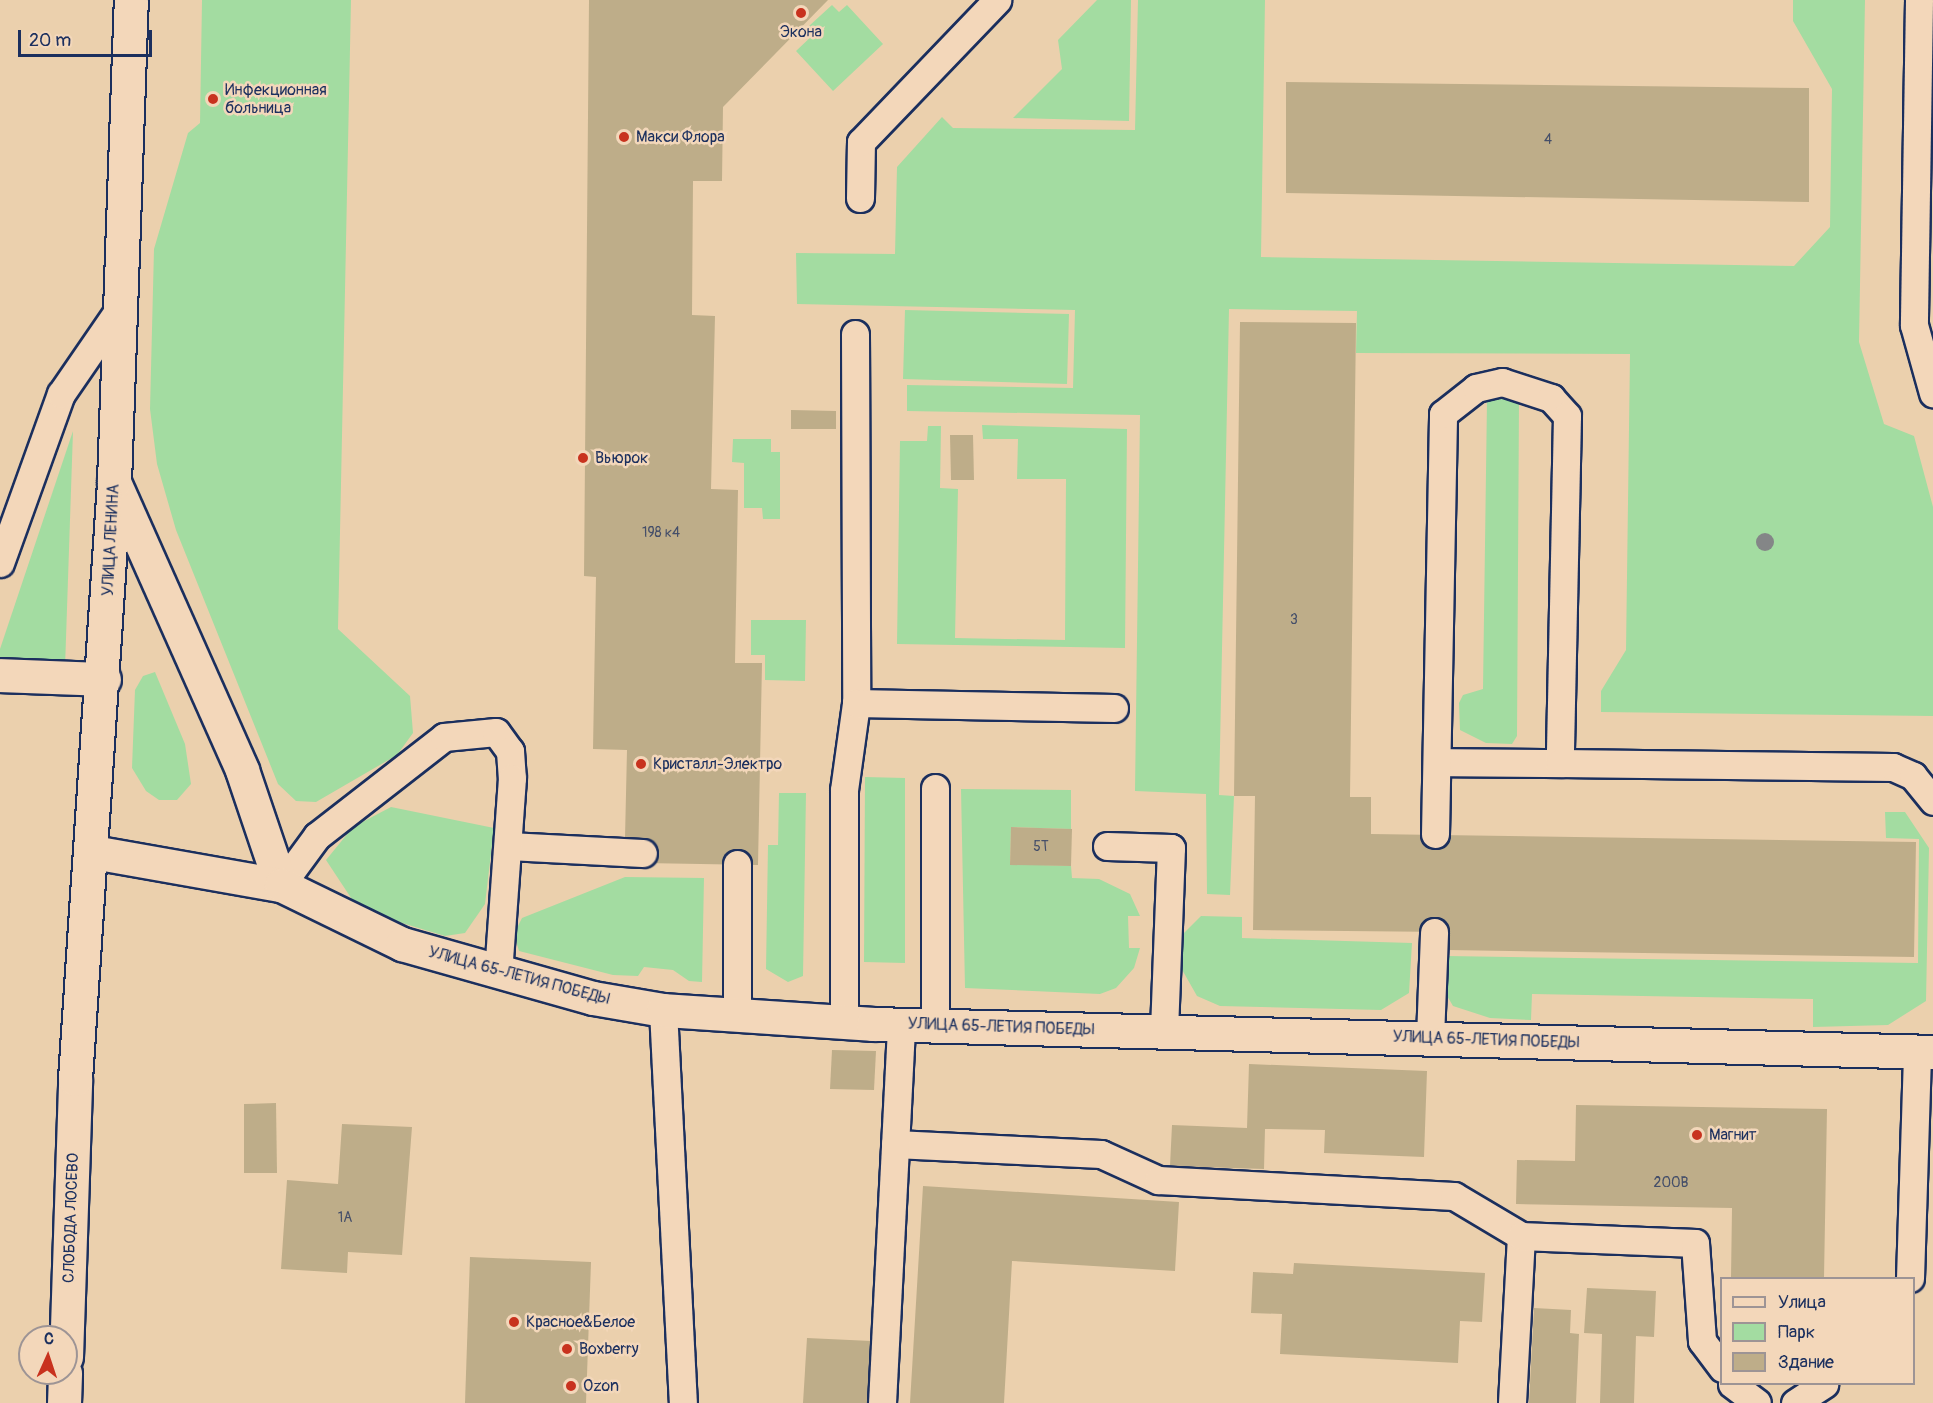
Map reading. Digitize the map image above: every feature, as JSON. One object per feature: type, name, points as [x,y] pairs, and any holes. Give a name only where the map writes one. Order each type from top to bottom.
[{"type":"street","name":"УЛИЦА ЛЕНИНА","points":[[75,1079],[104,679],[114,482],[131,0]]},
{"type":"street","points":[[114,482],[238,760],[281,885]]},
{"type":"street","points":[[0,675],[104,679]]},
{"type":"street","name":"УЛИЦА 65-ЛЕТИЯ ПОБЕДЫ","points":[[93,852],[281,885],[402,944],[593,998],[663,1010],[901,1024],[1925,1052]]},
{"type":"street","name":"СЛОБОДА ЛОСЕВО","points":[[67,1325],[75,1079]]},
{"type":"street","points":[[64,1403],[65,1385]]},
{"type":"lane","points":[[860,198],[861,141],[997,0]]},
{"type":"lane","points":[[1919,0],[1914,325],[1933,393]]},
{"type":"lane","points":[[0,563],[61,394],[120,308]]},
{"type":"lane","points":[[844,1022],[844,790],[856,703],[855,334]]},
{"type":"lane","points":[[1435,834],[1443,414],[1476,388],[1502,382],[1551,398],[1567,416],[1560,763]]},
{"type":"lane","points":[[856,703],[1114,708]]},
{"type":"lane","points":[[281,885],[317,836],[444,737],[465,733],[496,732],[510,751],[508,846],[498,972]]},
{"type":"lane","points":[[1437,762],[1893,767],[1913,777],[1933,801]]},
{"type":"lane","points":[[935,788],[935,1025]]},
{"type":"lane","points":[[508,846],[643,853]]},
{"type":"lane","points":[[1107,846],[1171,848],[1164,1031]]},
{"type":"lane","points":[[736,864],[736,1015]]},
{"type":"lane","points":[[1430,1038],[1434,932]]},
{"type":"lane","points":[[663,1010],[683,1403]]},
{"type":"lane","points":[[882,1403],[901,1024]]},
{"type":"lane","points":[[1910,1277],[1925,1052]]},
{"type":"lane","points":[[895,1144],[1101,1154],[1158,1180],[1454,1196],[1521,1236],[1695,1243],[1702,1341],[1720,1365]]},
{"type":"lane","points":[[1512,1403],[1521,1236]]},
{"type":"lane","points":[[1734,1385],[1757,1403]]},
{"type":"lane","points":[[1795,1403],[1821,1385]]},
{"type":"green space","points":[[202,0],[351,0],[338,629],[410,696],[413,733],[397,755],[316,802],[296,801],[278,784],[176,530],[157,464],[150,409],[154,249],[188,133],[200,123]]},
{"type":"green space","points":[[1097,0],[1131,0],[1129,121],[1013,118],[1062,69],[1058,40]]},
{"type":"green space","points":[[1138,0],[1265,0],[1261,257],[1794,266],[1830,227],[1832,89],[1793,21],[1793,0],[1865,0],[1859,342],[1884,424],[1914,436],[1933,507],[1933,716],[1601,712],[1601,691],[1626,650],[1630,354],[1356,353],[1357,311],[1229,309],[1219,795],[1234,796],[1230,895],[1207,894],[1206,794],[1135,791],[1140,415],[907,411],[907,385],[1073,388],[1075,310],[797,304],[796,253],[895,254],[897,167],[942,117],[953,128],[1135,130]]},
{"type":"green space","points":[[832,5],[839,12],[847,5],[883,44],[833,91],[796,51],[815,33],[809,26]]},
{"type":"green space","points":[[905,310],[1069,314],[1067,384],[903,379]]},
{"type":"green space","points":[[1511,398],[1519,400],[1517,736],[1512,744],[1486,743],[1460,730],[1459,703],[1463,695],[1483,689],[1487,400]]},
{"type":"green space","points":[[982,425],[1127,429],[1125,648],[897,644],[900,441],[927,441],[928,426],[941,426],[940,488],[958,489],[955,638],[1065,640],[1066,479],[1017,479],[1018,439],[983,439]]},
{"type":"green space","points":[[73,431],[65,668],[0,668],[0,649]]},
{"type":"green space","points":[[733,439],[771,439],[771,452],[780,452],[780,519],[763,519],[762,508],[744,508],[744,463],[732,462]]},
{"type":"green space","points":[[751,620],[806,620],[805,681],[765,680],[765,655],[751,655]]},
{"type":"green space","points":[[155,672],[185,744],[191,784],[177,800],[159,800],[146,791],[132,768],[135,690],[143,676]]},
{"type":"green space","points":[[865,777],[905,778],[905,963],[864,962]]},
{"type":"green space","points":[[961,789],[1071,790],[1071,829],[1011,827],[1010,864],[1071,866],[1072,878],[1099,879],[1130,894],[1140,916],[1128,916],[1129,948],[1140,948],[1134,968],[1116,988],[1100,994],[965,988]]},
{"type":"green space","points":[[779,793],[806,793],[803,976],[788,982],[766,969],[768,845],[778,845]]},
{"type":"green space","points":[[391,807],[494,828],[485,904],[465,933],[445,936],[359,910],[326,860],[353,827]]},
{"type":"green space","points":[[1885,812],[1905,812],[1929,848],[1926,1001],[1888,1025],[1813,1027],[1813,999],[1532,994],[1531,1020],[1490,1018],[1453,1006],[1446,994],[1447,956],[1918,963],[1919,839],[1886,838]]},
{"type":"green space","points":[[625,877],[704,878],[702,982],[689,981],[673,970],[644,967],[638,976],[613,975],[519,951],[514,934],[522,918]]},
{"type":"green space","points":[[1201,916],[1242,917],[1242,938],[1412,943],[1409,993],[1381,1010],[1220,1006],[1197,996],[1176,959],[1183,934]]},
{"type":"building","points":[[589,0],[828,0],[723,107],[722,181],[693,181],[692,315],[715,316],[711,489],[738,490],[735,663],[762,663],[758,865],[643,863],[643,839],[625,838],[627,750],[593,749],[596,577],[584,576]]},
{"type":"building","points":[[1286,82],[1809,88],[1809,202],[1286,193]]},
{"type":"building","points":[[1240,322],[1356,323],[1350,797],[1371,797],[1371,834],[1916,842],[1914,957],[1448,950],[1448,932],[1253,930],[1255,796],[1234,796]]},
{"type":"building","points":[[791,410],[836,411],[836,429],[791,429]]},
{"type":"building","points":[[950,435],[973,435],[974,480],[951,480]]},
{"type":"building","points":[[1011,827],[1072,829],[1071,866],[1010,865]]},
{"type":"building","points":[[832,1050],[876,1051],[874,1090],[830,1089]]},
{"type":"building","points":[[1249,1064],[1427,1071],[1424,1157],[1324,1153],[1325,1130],[1265,1129],[1264,1169],[1170,1166],[1172,1125],[1247,1128]]},
{"type":"building","points":[[276,1103],[277,1173],[244,1173],[244,1104]]},
{"type":"building","points":[[1576,1105],[1827,1109],[1824,1277],[1731,1277],[1732,1208],[1516,1204],[1517,1160],[1575,1161]]},
{"type":"building","points":[[342,1124],[412,1127],[402,1255],[348,1252],[347,1273],[281,1269],[287,1180],[338,1184]]},
{"type":"building","points":[[923,1186],[1179,1202],[1175,1271],[1012,1261],[1004,1403],[910,1403]]},
{"type":"building","points":[[470,1257],[591,1262],[586,1403],[465,1403]]},
{"type":"building","points":[[1294,1263],[1485,1273],[1482,1322],[1460,1321],[1458,1363],[1280,1354],[1282,1314],[1251,1313],[1253,1272],[1293,1274]]},
{"type":"building","points":[[1587,1288],[1656,1291],[1654,1337],[1636,1336],[1634,1403],[1600,1403],[1602,1334],[1584,1333]]},
{"type":"building","points":[[1534,1308],[1571,1310],[1570,1333],[1579,1334],[1576,1403],[1529,1403]]},
{"type":"building","points":[[807,1338],[871,1341],[868,1403],[803,1403]]},
{"type":"place","name":"Экона","points":[[801,13]]},
{"type":"place","name":"Инфекционная больница","points":[[213,99]]},
{"type":"place","name":"Макси Флора","points":[[624,137]]},
{"type":"place","name":"Вьюрок","points":[[583,458]]},
{"type":"place","name":"Кристалл-Электро","points":[[641,764]]},
{"type":"place","name":"Магнит","points":[[1697,1135]]},
{"type":"place","name":"Красное&Белое","points":[[514,1322]]},
{"type":"place","name":"Boxberry","points":[[567,1349]]},
{"type":"place","name":"Ozon","points":[[571,1386]]}]
